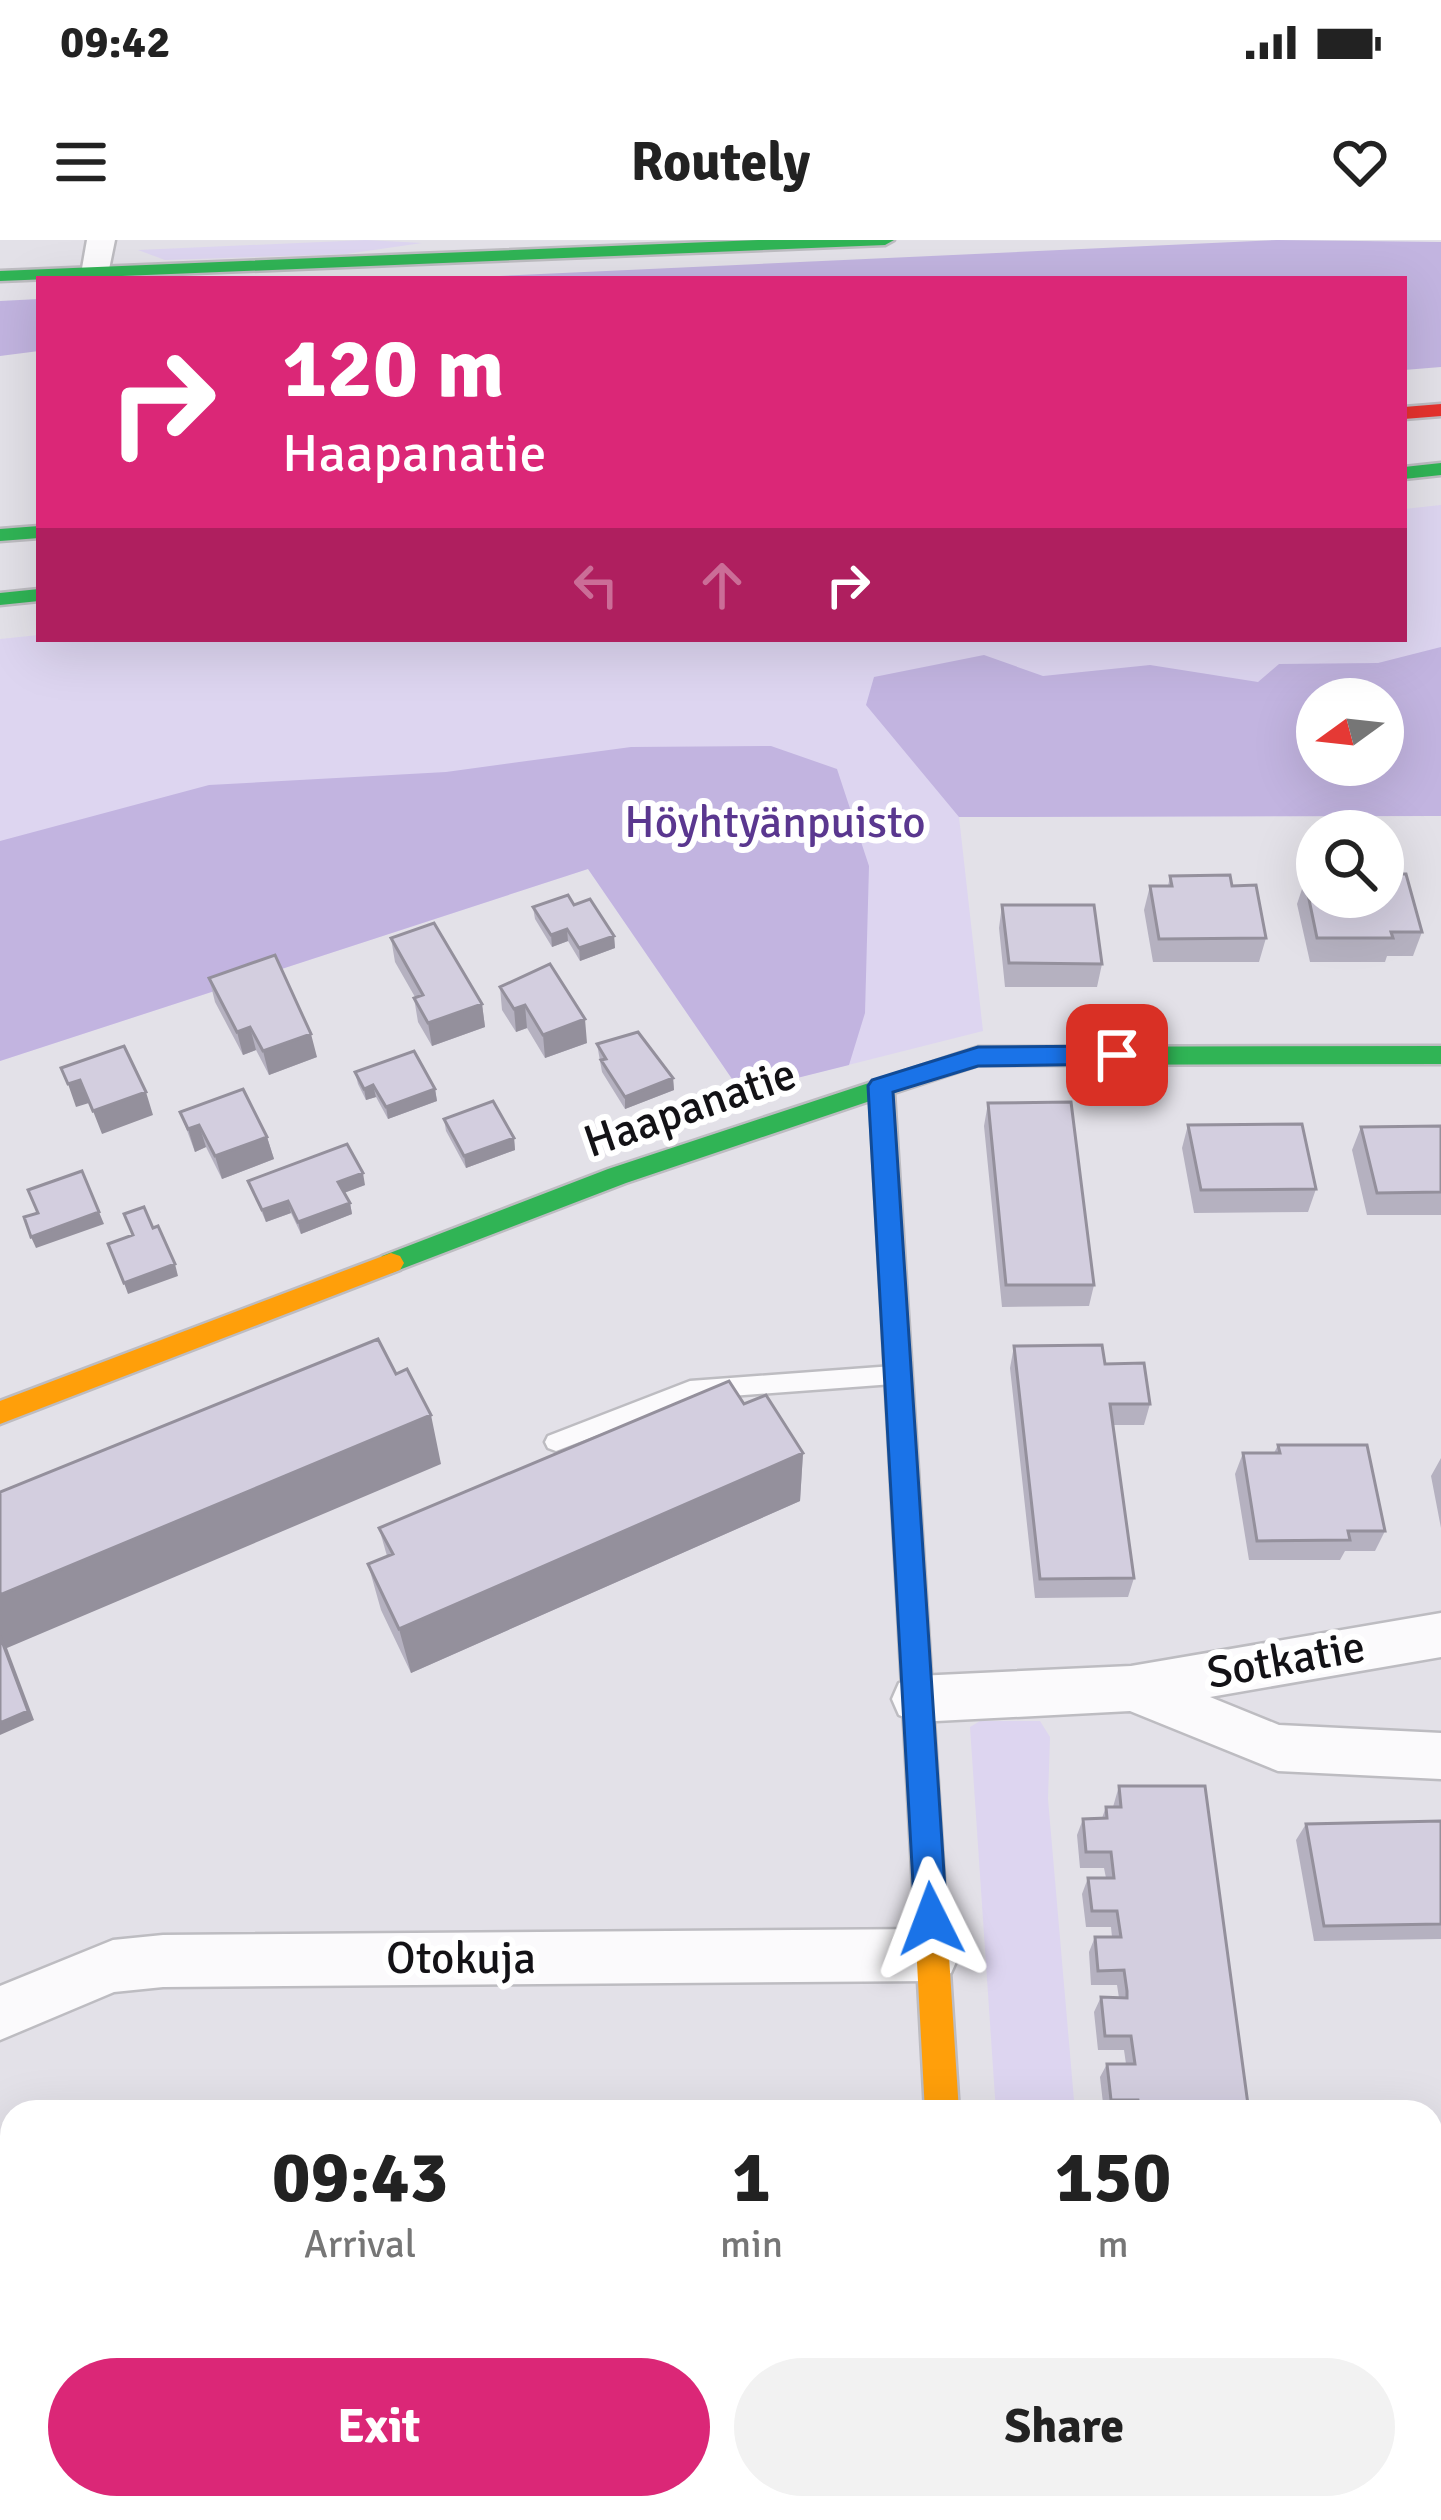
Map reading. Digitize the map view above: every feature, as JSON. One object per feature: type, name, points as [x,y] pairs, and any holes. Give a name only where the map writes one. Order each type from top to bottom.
[{"type":"main road","points":[[0,276],[885,240]]},
{"type":"main road","points":[[1407,413],[1441,410]]},
{"type":"main road","points":[[1407,472],[1441,469]]},
{"type":"main road","points":[[0,535],[36,532]]},
{"type":"main road","points":[[0,598],[36,595]]},
{"type":"main road","name":"Haapanatie","points":[[0,1413],[617,1176],[978,1057],[1441,1055]]},
{"type":"main road","points":[[880,1086],[941,2100]]},
{"type":"street","points":[[96,274],[101,240]]},
{"type":"street","name":"Sotkatie","points":[[917,1699],[1131,1688],[1441,1635]]},
{"type":"street","name":"Sotkatie","points":[[1131,1688],[1279,1748],[1441,1756]]},
{"type":"street","name":"Otokuja","points":[[0,2013],[113,1966],[163,1960],[932,1954]]},
{"type":"lane","points":[[556,1442],[690,1390],[898,1375]]},
{"type":"green space","points":[[366,240],[422,243],[346,254],[165,260],[138,250]]},
{"type":"green space","points":[[1277,240],[1441,242],[1441,367],[1407,370],[1407,276],[500,276]]},
{"type":"green space","points":[[36,299],[36,351],[0,356],[0,301]]},
{"type":"green space","name":"Höyhtyänpuisto","points":[[1441,505],[1441,816],[1404,816],[1404,810],[1296,810],[1296,816],[959,817],[983,1031],[741,1092],[588,869],[0,1061],[0,639],[36,635],[36,642],[1407,642],[1407,509]]},
{"type":"green space","points":[[1441,647],[1441,816],[1404,816],[1404,810],[1296,810],[1296,816],[959,817],[866,705],[874,677],[984,655],[1043,676],[1150,665],[1258,682],[1279,664],[1378,663]]},
{"type":"green space","points":[[771,746],[837,769],[869,866],[865,1013],[849,1065],[741,1092],[588,869],[0,1061],[0,841],[209,785],[446,772],[631,747]]},
{"type":"green space","points":[[980,1721],[1040,1721],[1050,1737],[1048,1799],[1074,2100],[995,2100],[970,1727]]},
{"type":"building","points":[[1406,874],[1422,932],[1391,932],[1393,938],[1317,938],[1313,918],[1404,918]]},
{"type":"building","points":[[1230,875],[1232,886],[1256,885],[1266,938],[1159,939],[1150,886],[1172,886],[1170,876]]},
{"type":"building","points":[[568,895],[574,905],[590,899],[614,936],[579,948],[567,929],[551,935],[533,907]]},
{"type":"building","points":[[1002,905],[1094,905],[1102,964],[1009,963]]},
{"type":"building","points":[[434,923],[482,1004],[428,1023],[414,998],[423,995],[391,938]]},
{"type":"building","points":[[275,955],[311,1034],[263,1051],[250,1027],[237,1032],[209,978]]},
{"type":"building","points":[[550,964],[585,1019],[543,1035],[525,1005],[514,1009],[500,987]]},
{"type":"building","points":[[638,1032],[673,1078],[625,1097],[601,1060],[606,1059],[597,1044]]},
{"type":"building","points":[[124,1046],[146,1092],[93,1111],[80,1080],[68,1084],[61,1068]]},
{"type":"building","points":[[414,1051],[435,1089],[386,1107],[373,1085],[364,1089],[355,1072]]},
{"type":"building","points":[[243,1089],[267,1137],[215,1156],[199,1125],[188,1129],[180,1112]]},
{"type":"building","points":[[493,1101],[514,1138],[464,1156],[444,1119]]},
{"type":"building","points":[[1071,1102],[1094,1285],[1006,1285],[988,1103]]},
{"type":"building","points":[[1302,1124],[1316,1189],[1201,1190],[1188,1125]]},
{"type":"building","points":[[1441,1126],[1441,1192],[1377,1193],[1361,1127]]},
{"type":"building","points":[[347,1144],[363,1173],[338,1182],[350,1203],[298,1222],[288,1201],[262,1210],[248,1181]]},
{"type":"building","points":[[82,1171],[99,1212],[31,1237],[24,1217],[38,1213],[28,1190]]},
{"type":"building","points":[[144,1207],[175,1264],[124,1283],[108,1244],[133,1235],[124,1214]]},
{"type":"building","points":[[378,1339],[396,1374],[407,1369],[431,1415],[0,1595],[0,1492]]},
{"type":"building","points":[[1102,1345],[1105,1364],[1144,1363],[1150,1404],[1110,1404],[1134,1578],[1040,1579],[1014,1346]]},
{"type":"building","points":[[729,1381],[744,1404],[766,1395],[803,1453],[399,1629],[368,1564],[393,1554],[379,1528]]},
{"type":"building","points":[[1278,1445],[1367,1445],[1385,1531],[1348,1531],[1350,1540],[1257,1541],[1243,1453],[1280,1453]]},
{"type":"building","points":[[0,1636],[28,1711],[0,1723]]},
{"type":"building","points":[[1119,1786],[1205,1786],[1247,2100],[1111,2100],[1107,2064],[1135,2064],[1131,2036],[1105,2036],[1101,1997],[1127,1998],[1127,1991],[1124,1970],[1098,1971],[1095,1937],[1121,1937],[1117,1911],[1092,1911],[1088,1878],[1114,1878],[1111,1852],[1086,1852],[1083,1819],[1107,1818],[1106,1807],[1121,1807]]},
{"type":"building","points":[[1441,1821],[1441,1924],[1324,1926],[1306,1824]]},
{"type":"traffic: fast","points":[[0,276],[885,240]]},
{"type":"traffic: fast","points":[[1407,473],[1441,469]]},
{"type":"traffic: fast","points":[[0,535],[36,532]]},
{"type":"traffic: fast","points":[[0,599],[36,595]]},
{"type":"traffic: fast","points":[[391,1263],[617,1176],[978,1056],[1441,1055]]},
{"type":"traffic: fast","points":[[881,1086],[931,1925]]},
{"type":"traffic: slow","points":[[0,1413],[391,1263]]},
{"type":"traffic: slow","points":[[931,1925],[941,2100]]},
{"type":"traffic: jam","points":[[1407,413],[1441,410]]},
{"type":"route","points":[[931,1919],[880,1086],[978,1057],[1117,1055]]}]
